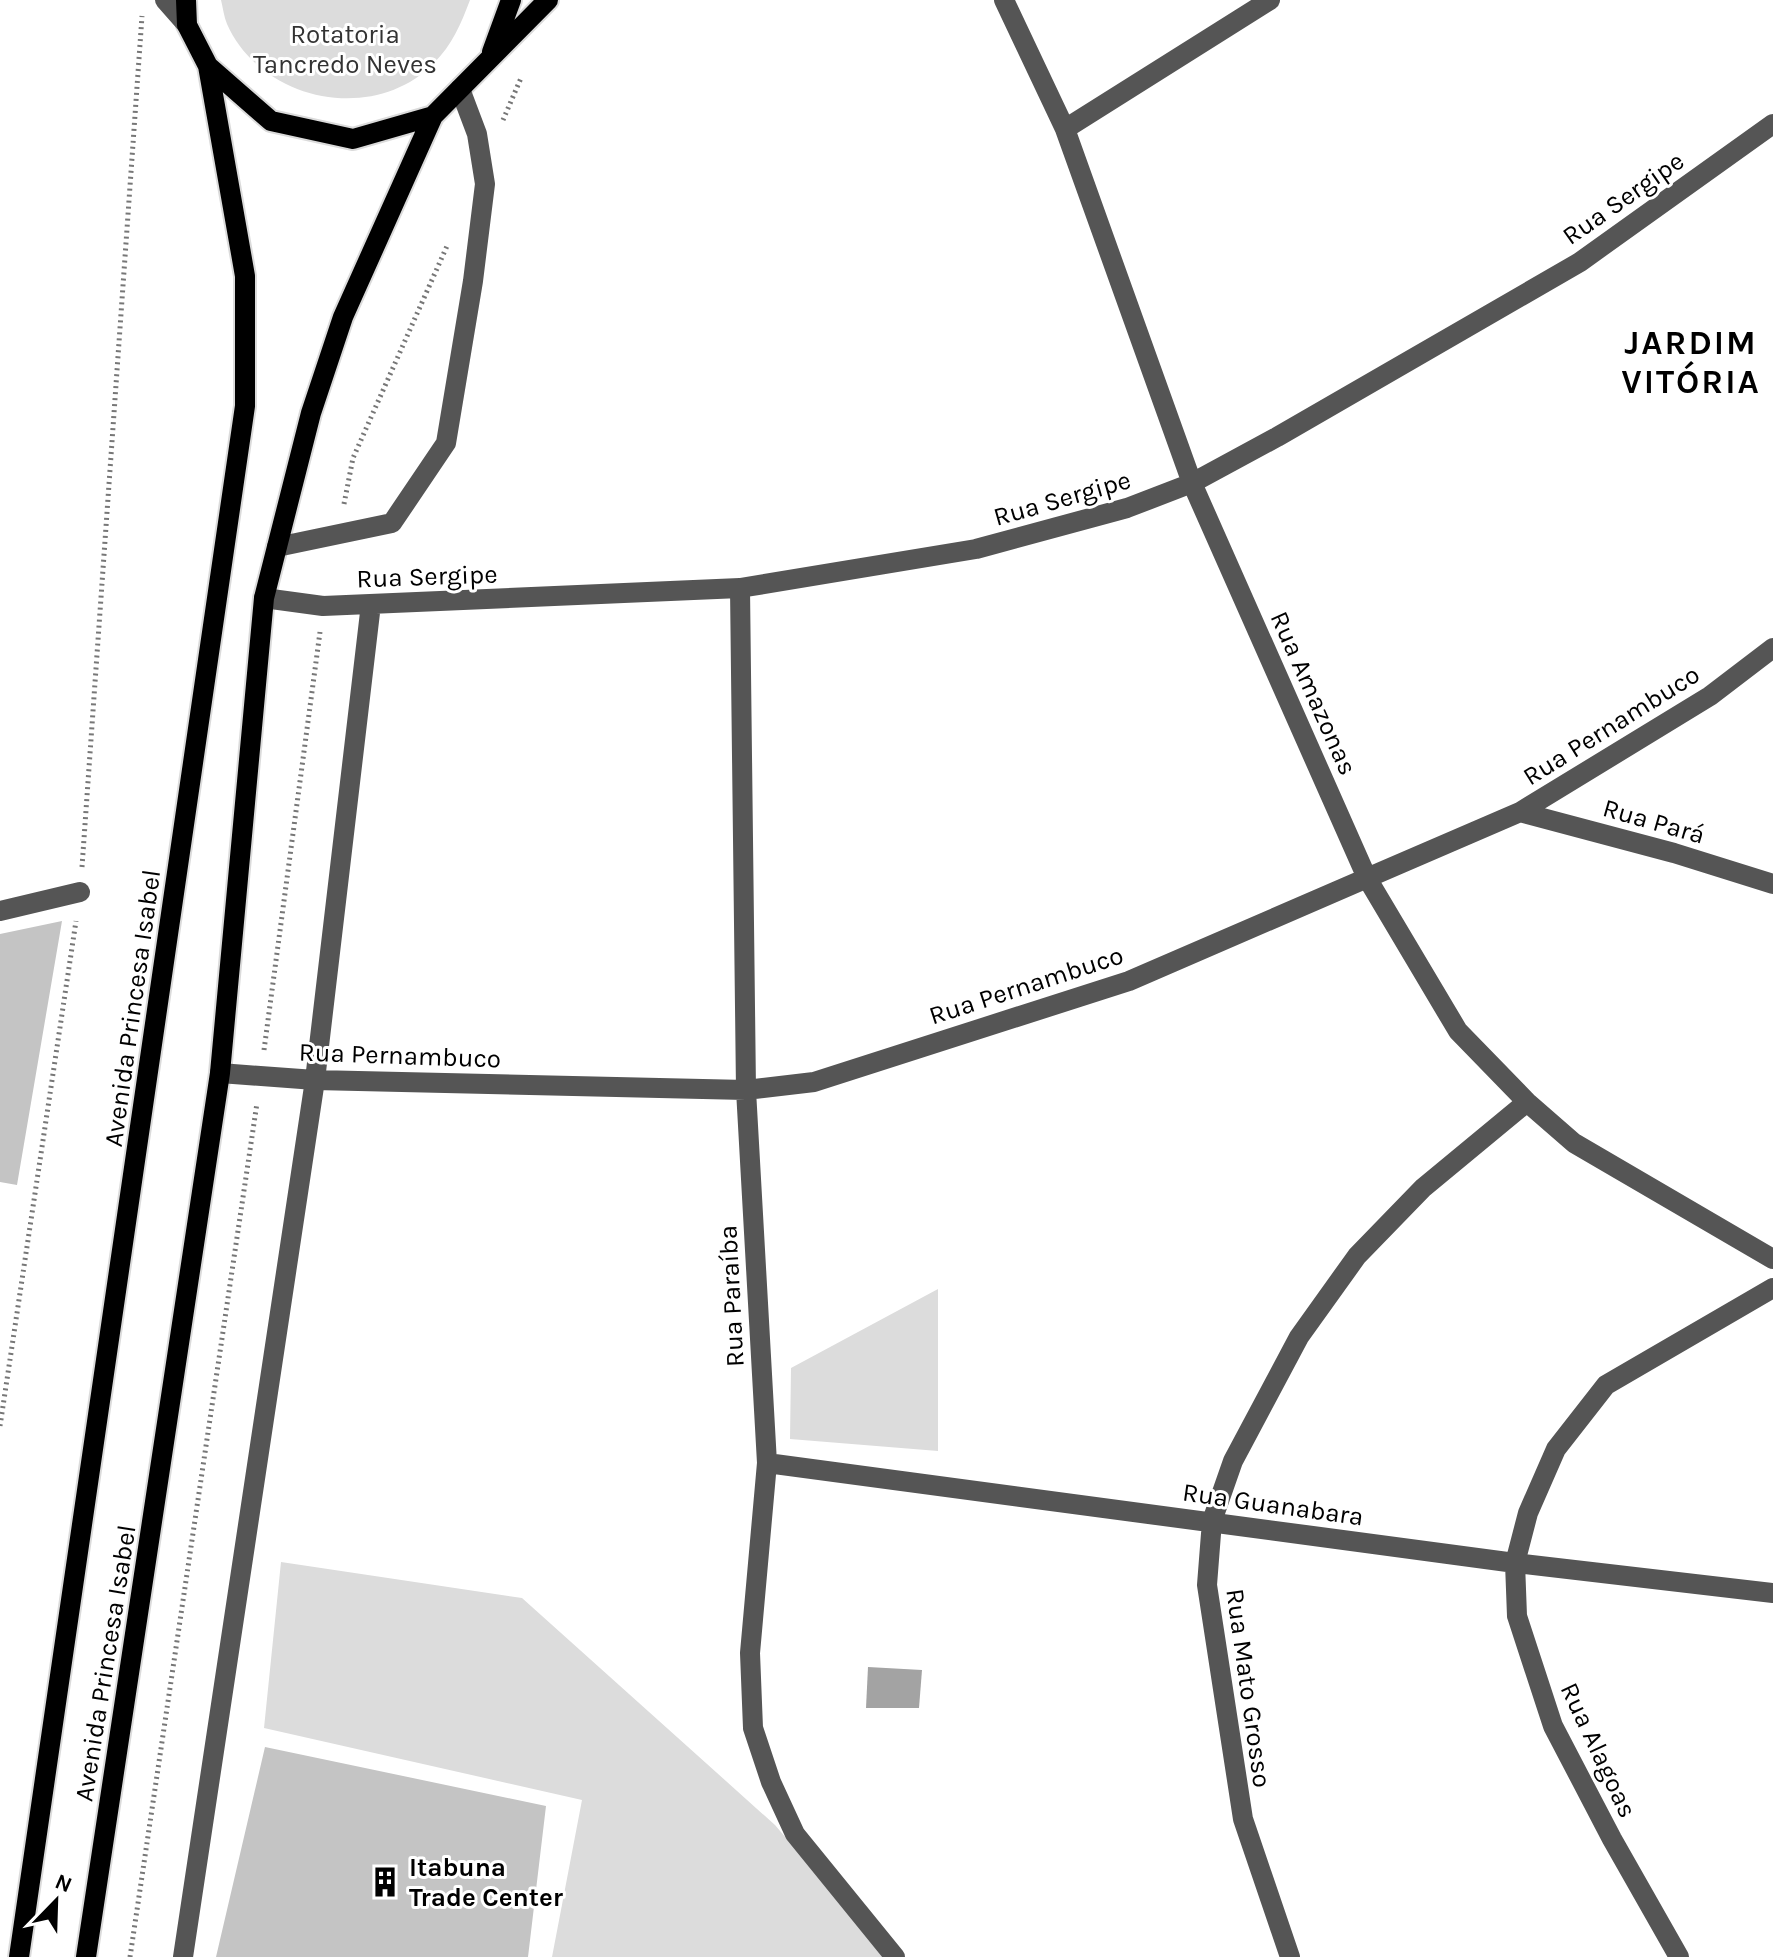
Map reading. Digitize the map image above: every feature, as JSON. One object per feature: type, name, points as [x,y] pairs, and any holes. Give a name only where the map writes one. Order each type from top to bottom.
[{"type":"main road","points":[[186,0],[187,25],[208,66],[271,121],[353,139],[433,116],[548,0]]},
{"type":"main road","points":[[487,63],[511,0]]},
{"type":"main road","name":"Avenida Princesa Isabel","points":[[19,1957],[245,406],[245,276],[208,66]]},
{"type":"main road","name":"Avenida Princesa Isabel","points":[[86,1957],[220,1073],[264,598],[311,413],[343,317],[433,116]]},
{"type":"street","points":[[165,0],[187,25]]},
{"type":"street","name":"Rua Amazonas","points":[[1004,0],[1065,129],[1192,483],[1367,878],[1458,1031],[1527,1102],[1574,1143],[1773,1259]]},
{"type":"street","points":[[1065,129],[1270,0]]},
{"type":"street","points":[[277,547],[392,523],[446,443],[473,281],[485,184],[477,134],[460,89]]},
{"type":"street","name":"Rua Sergipe","points":[[264,598],[323,606],[740,588],[976,549],[1127,508],[1192,483],[1277,437],[1580,262],[1773,124]]},
{"type":"street","name":"Rua Paraíba","points":[[740,588],[746,1090],[767,1463],[750,1653],[753,1728],[771,1782],[795,1834],[895,1957]]},
{"type":"street","points":[[183,1957],[315,1080],[371,604]]},
{"type":"street","name":"Rua Pernambuco","points":[[220,1073],[315,1080],[746,1090],[814,1082],[1129,981],[1520,812],[1710,696],[1773,648]]},
{"type":"street","name":"Rua Pará","points":[[1520,812],[1674,853],[1773,884]]},
{"type":"street","points":[[0,911],[80,892]]},
{"type":"street","name":"Rua Mato Grosso","points":[[1290,1957],[1243,1819],[1207,1585],[1212,1521],[1233,1461],[1299,1337],[1357,1256],[1423,1188],[1527,1102]]},
{"type":"street","name":"Rua Alagoas","points":[[1679,1957],[1553,1726],[1517,1616],[1515,1563],[1528,1513],[1556,1449],[1606,1385],[1773,1288]]},
{"type":"street","name":"Rua Guanabara","points":[[767,1463],[1515,1563],[1773,1593]]},
{"type":"path","points":[[0,1426],[80,892],[143,6]]},
{"type":"path","points":[[502,121],[521,78]]},
{"type":"path","points":[[338,535],[353,458],[449,242]]},
{"type":"path","points":[[130,1957],[261,1075],[323,606]]},
{"type":"green space","name":"Rotatoria Tancredo Neves","points":[[221,0],[470,0],[455,34],[434,63],[409,82],[381,94],[351,98],[321,96],[292,87],[265,71],[243,50],[227,24]]},
{"type":"green space","points":[[938,1289],[938,1451],[790,1439],[791,1368]]},
{"type":"green space","points":[[281,1562],[522,1598],[775,1825],[887,1957],[552,1957],[582,1800],[264,1728]]},
{"type":"shaded area","points":[[868,1667],[922,1670],[919,1708],[866,1708]]},
{"type":"building","points":[[62,921],[17,1185],[0,1182],[0,934]]},
{"type":"building","name":"Itabuna Trade Center","points":[[265,1747],[546,1806],[528,1957],[216,1957]]},
{"type":"place","name":"Itabuna Trade Center","points":[[385,1882]]},
{"type":"district","name":"JARDIM VITÓRIA","points":[[1691,362]]}]
